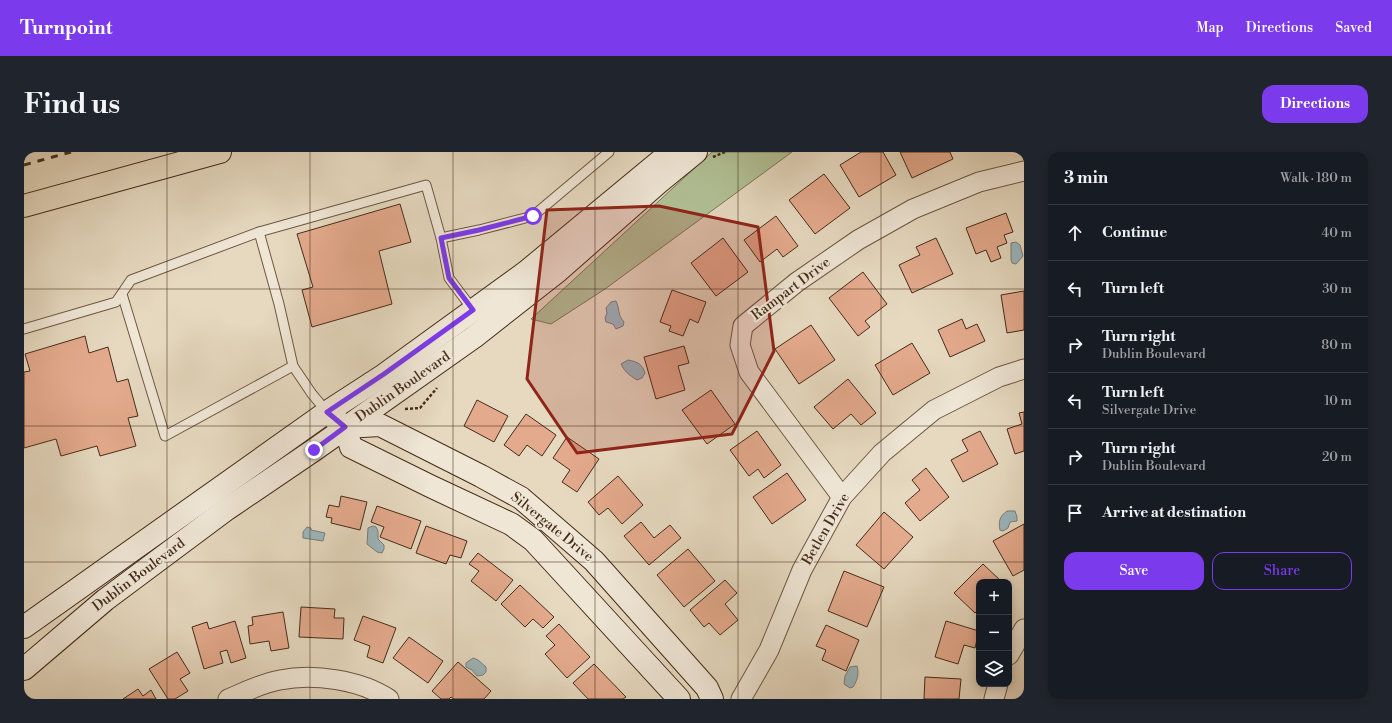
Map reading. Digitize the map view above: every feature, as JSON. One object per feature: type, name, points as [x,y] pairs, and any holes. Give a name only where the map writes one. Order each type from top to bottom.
[{"type":"highway","points":[[24,206],[220,152]]},
{"type":"street","name":"Dublin Boulevard","points":[[24,627],[327,412],[384,374],[526,272],[671,152]]},
{"type":"street","name":"Dublin Boulevard","points":[[24,669],[106,600],[227,509],[480,332],[558,271],[658,183],[696,152]]},
{"type":"street","name":"Rampart Drive","points":[[842,497],[749,372],[740,345],[743,326],[809,274],[858,240],[912,209],[979,182],[1024,171]]},
{"type":"street","name":"Betlen Drive","points":[[741,699],[769,650],[802,570],[842,497],[882,453],[934,410],[999,377],[1024,369]]},
{"type":"street","points":[[327,412],[345,427]]},
{"type":"street","name":"Silvergate Drive","points":[[679,699],[533,540],[511,524],[430,486],[351,446],[345,427],[380,425],[481,476],[520,498],[594,561],[707,688],[712,699]]},
{"type":"street","points":[[1011,651],[1024,629]]},
{"type":"street","points":[[228,699],[251,689],[280,680],[314,677],[349,682],[380,693],[389,699]]},
{"type":"street","points":[[994,699],[997,687]]},
{"type":"lane","points":[[441,238],[533,216],[609,152]]},
{"type":"lane","points":[[24,329],[116,302],[132,280],[259,232],[426,185],[441,238],[449,278],[473,310]]},
{"type":"lane","points":[[259,232],[294,366],[312,394],[327,412]]},
{"type":"lane","points":[[122,294],[165,436],[294,366]]},
{"type":"highlighted area","points":[[659,206],[758,227],[774,351],[732,434],[577,453],[527,379],[547,210]]},
{"type":"green space","points":[[712,152],[792,152],[605,289],[551,324],[531,319]]},
{"type":"water","points":[[1016,242],[1020,245],[1023,256],[1016,264],[1012,263],[1011,260],[1011,243]]},
{"type":"water","points":[[616,301],[620,316],[624,322],[623,326],[616,329],[613,324],[606,322],[605,318],[607,313],[606,308],[611,302]]},
{"type":"water","points":[[628,360],[641,365],[645,373],[642,378],[637,380],[629,375],[624,369],[621,364]]},
{"type":"water","points":[[1007,511],[1015,511],[1017,521],[1010,522],[1008,528],[1003,531],[1000,530],[999,521]]},
{"type":"water","points":[[373,526],[376,527],[378,531],[378,539],[384,545],[382,553],[377,552],[367,544],[368,528]]},
{"type":"water","points":[[307,527],[311,528],[311,530],[325,533],[323,541],[303,538],[303,532]]},
{"type":"water","points":[[473,658],[478,660],[486,667],[486,672],[483,675],[477,676],[472,670],[466,667],[466,663]]},
{"type":"water","points":[[857,666],[857,679],[853,687],[850,688],[844,684],[845,676],[850,667]]},
{"type":"building","points":[[861,152],[883,152],[896,175],[859,197],[840,165]]},
{"type":"building","points":[[900,152],[950,152],[953,159],[912,178]]},
{"type":"building","points":[[824,174],[850,208],[815,234],[789,200]]},
{"type":"building","points":[[400,204],[411,242],[379,251],[392,304],[312,327],[302,290],[313,287],[297,234]]},
{"type":"building","points":[[1006,213],[1013,232],[1004,235],[1007,243],[997,247],[1001,258],[991,262],[986,250],[976,254],[966,228]]},
{"type":"building","points":[[776,216],[798,246],[783,257],[777,249],[760,262],[744,240]]},
{"type":"building","points":[[723,238],[748,272],[716,296],[691,263]]},
{"type":"building","points":[[936,238],[953,274],[912,293],[899,265],[920,255],[916,247]]},
{"type":"building","points":[[863,272],[887,304],[865,321],[870,327],[858,336],[829,298]]},
{"type":"building","points":[[672,290],[706,302],[698,323],[690,319],[683,336],[669,331],[671,326],[660,322]]},
{"type":"building","points":[[1024,291],[1024,330],[1007,333],[1001,295]]},
{"type":"building","points":[[962,319],[966,329],[977,324],[985,341],[950,357],[938,330]]},
{"type":"building","points":[[811,325],[835,360],[799,384],[775,349]]},
{"type":"building","points":[[85,336],[89,353],[108,347],[117,382],[128,379],[138,416],[128,418],[136,446],[100,456],[97,446],[61,456],[56,439],[24,448],[24,372],[30,371],[25,354]]},
{"type":"building","points":[[912,343],[930,373],[893,395],[875,365]]},
{"type":"building","points":[[684,346],[689,363],[678,366],[685,390],[656,399],[644,357]]},
{"type":"building","points":[[848,379],[876,413],[861,425],[851,414],[833,429],[814,407]]},
{"type":"building","points":[[711,390],[735,424],[707,444],[682,410]]},
{"type":"building","points":[[477,400],[508,416],[494,442],[464,426]]},
{"type":"building","points":[[1024,412],[1024,451],[1015,454],[1007,429],[1022,424],[1019,413]]},
{"type":"building","points":[[526,414],[556,435],[542,456],[527,445],[519,456],[504,445]]},
{"type":"building","points":[[757,431],[781,465],[764,478],[758,469],[749,476],[730,450]]},
{"type":"building","points":[[980,431],[998,464],[963,482],[951,460],[968,451],[962,440]]},
{"type":"building","points":[[567,437],[599,459],[577,492],[562,482],[570,470],[553,458]]},
{"type":"building","points":[[926,468],[949,497],[920,521],[905,503],[920,490],[912,480]]},
{"type":"building","points":[[787,473],[806,500],[772,524],[753,497]]},
{"type":"building","points":[[618,476],[643,505],[622,524],[608,508],[599,515],[588,502]]},
{"type":"building","points":[[341,496],[367,502],[360,530],[331,523],[332,518],[326,517],[329,505],[339,507]]},
{"type":"building","points":[[377,506],[421,521],[411,549],[380,537],[384,527],[371,522]]},
{"type":"building","points":[[884,512],[913,537],[884,569],[856,545]]},
{"type":"building","points":[[641,522],[654,538],[670,525],[681,538],[649,565],[624,536]]},
{"type":"building","points":[[1024,524],[1024,570],[1013,576],[993,541]]},
{"type":"building","points":[[426,526],[467,541],[461,558],[450,555],[446,564],[416,553]]},
{"type":"building","points":[[688,549],[715,581],[684,607],[657,575]]},
{"type":"building","points":[[478,553],[513,580],[496,601],[471,581],[479,571],[469,564]]},
{"type":"building","points":[[983,564],[999,579],[976,579],[975,613],[954,593]]},
{"type":"building","points":[[844,571],[884,587],[867,627],[828,611]]},
{"type":"building","points":[[725,580],[737,593],[725,604],[738,620],[720,635],[709,623],[704,627],[690,610]]},
{"type":"building","points":[[520,585],[554,617],[543,628],[533,619],[525,627],[501,604]]},
{"type":"building","points":[[301,607],[335,609],[334,618],[344,618],[343,639],[299,637]]},
{"type":"building","points":[[283,612],[289,648],[271,651],[269,641],[250,644],[248,626],[253,625],[252,617]]},
{"type":"building","points":[[363,616],[396,628],[383,663],[367,657],[370,646],[354,640]]},
{"type":"building","points":[[235,621],[246,658],[231,663],[227,650],[220,652],[223,663],[204,669],[192,627],[207,622],[209,629]]},
{"type":"building","points":[[946,621],[976,630],[975,648],[964,645],[958,664],[935,657]]},
{"type":"building","points":[[559,624],[590,657],[567,678],[545,654],[555,645],[546,636]]},
{"type":"building","points":[[826,625],[859,640],[846,671],[822,660],[826,650],[816,646]]},
{"type":"building","points":[[409,637],[443,661],[428,683],[393,658]]},
{"type":"building","points":[[177,652],[190,673],[180,679],[188,691],[175,699],[168,699],[149,669]]},
{"type":"building","points":[[458,662],[491,691],[484,699],[454,699],[451,697],[449,699],[441,699],[432,691]]},
{"type":"building","points":[[594,664],[626,697],[623,699],[588,699],[573,683]]},
{"type":"building","points":[[925,677],[961,679],[959,699],[924,699]]},
{"type":"building","points":[[138,689],[143,696],[151,690],[156,699],[123,699]]},
{"type":"railway","points":[[24,165],[71,152]]},
{"type":"route","points":[[314,450],[345,427],[327,412],[384,374],[473,310],[449,278],[441,238],[533,216]]}]
